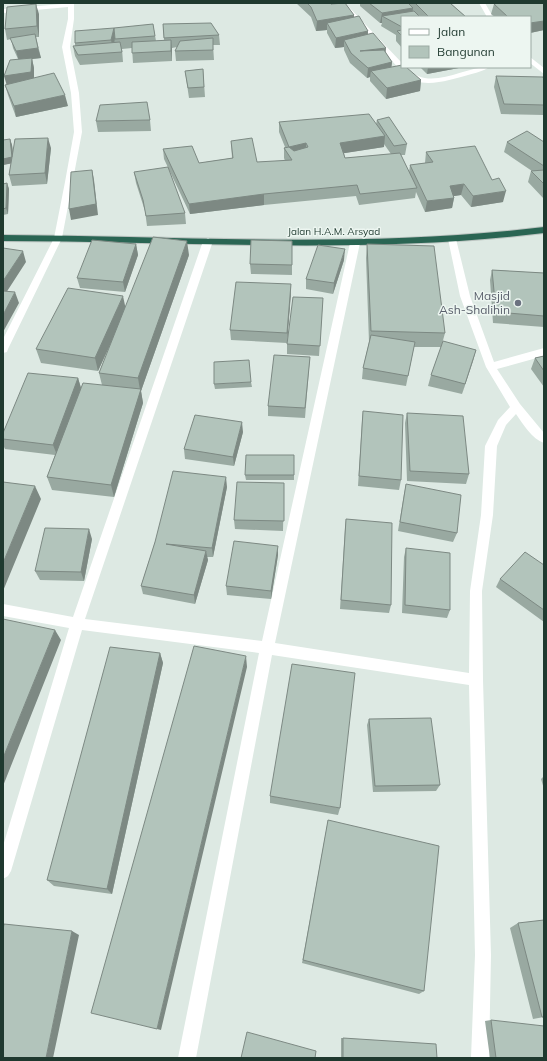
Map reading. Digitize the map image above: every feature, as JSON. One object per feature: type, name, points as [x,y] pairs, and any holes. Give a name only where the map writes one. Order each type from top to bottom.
[{"type":"highway","name":"Jalan H.A.M. Arsyad","points":[[3,238],[355,243],[503,236],[544,230]]},
{"type":"street","points":[[341,3],[401,66]]},
{"type":"street","points":[[482,3],[489,16]]},
{"type":"street","points":[[3,11],[71,4],[66,47],[74,93],[78,132],[58,238],[3,349]]},
{"type":"street","points":[[531,60],[544,72]]},
{"type":"street","points":[[403,68],[410,76],[422,81],[433,80],[481,68]]},
{"type":"street","points":[[452,239],[465,296],[491,367],[516,407],[535,431],[544,439]]},
{"type":"street","points":[[3,871],[77,624],[208,241]]},
{"type":"street","points":[[188,1058],[267,648],[355,243]]},
{"type":"street","points":[[491,367],[544,352]]},
{"type":"street","points":[[480,1058],[483,955],[476,680],[476,591],[487,515],[491,446],[502,423],[516,407]]},
{"type":"street","points":[[3,610],[77,624],[267,648],[476,680]]},
{"type":"building","points":[[307,3],[345,3],[354,15],[317,21],[311,7]]},
{"type":"building","points":[[369,3],[408,3],[413,8],[382,13]]},
{"type":"building","points":[[415,3],[450,3],[465,16],[428,16]]},
{"type":"building","points":[[544,3],[544,21],[531,23],[531,16],[507,16],[494,4]]},
{"type":"building","points":[[36,4],[37,26],[5,29],[7,7]]},
{"type":"building","points":[[414,11],[419,16],[401,16],[401,26],[382,16]]},
{"type":"building","points":[[359,16],[368,31],[336,38],[327,23]]},
{"type":"building","points":[[211,23],[219,35],[164,38],[163,24]]},
{"type":"building","points":[[153,24],[155,36],[115,39],[114,28]]},
{"type":"building","points":[[114,28],[111,40],[75,43],[75,31]]},
{"type":"building","points":[[373,33],[386,48],[360,51],[384,50],[392,62],[368,68],[351,53],[344,40]]},
{"type":"building","points":[[35,34],[38,48],[16,51],[10,38]]},
{"type":"building","points":[[213,38],[213,50],[175,51],[180,41]]},
{"type":"building","points":[[171,40],[171,51],[132,53],[132,42]]},
{"type":"building","points":[[120,42],[122,52],[78,55],[73,46]]},
{"type":"building","points":[[32,58],[31,72],[4,76],[10,60]]},
{"type":"building","points":[[401,65],[401,68],[407,68],[421,80],[387,88],[371,71]]},
{"type":"building","points":[[203,69],[204,87],[188,88],[185,71]]},
{"type":"building","points":[[54,73],[65,95],[14,106],[5,85]]},
{"type":"building","points":[[496,76],[543,77],[544,105],[504,104]]},
{"type":"building","points":[[147,102],[150,120],[96,121],[100,105]]},
{"type":"building","points":[[369,114],[385,136],[340,143],[345,158],[400,153],[417,188],[360,194],[357,185],[264,194],[189,204],[163,149],[192,146],[199,163],[233,158],[231,141],[252,138],[257,162],[292,160],[284,148],[289,147],[279,122]],"holes":[[[306,143],[308,147],[294,151],[289,147]]]},
{"type":"building","points":[[389,117],[407,144],[394,146],[377,120]]},
{"type":"building","points":[[527,131],[544,142],[544,166],[507,142]]},
{"type":"building","points":[[48,138],[45,173],[9,175],[15,139]]},
{"type":"building","points":[[10,139],[12,157],[3,159],[3,140]]},
{"type":"building","points":[[475,146],[492,180],[499,178],[506,191],[473,196],[464,184],[450,186],[454,198],[427,201],[410,165],[433,162],[426,152]]},
{"type":"building","points":[[168,167],[185,213],[146,216],[143,200],[134,172]]},
{"type":"building","points":[[92,170],[96,204],[69,209],[71,172]]},
{"type":"building","points":[[544,170],[544,184],[531,171]]},
{"type":"building","points":[[7,183],[6,208],[3,209],[3,184]]},
{"type":"building","points":[[153,237],[187,241],[138,378],[99,373]]},
{"type":"building","points":[[92,240],[136,244],[123,282],[77,278]]},
{"type":"building","points":[[251,240],[292,241],[292,265],[250,264]]},
{"type":"building","points":[[367,244],[434,246],[445,333],[371,331]]},
{"type":"building","points":[[318,245],[345,249],[334,283],[306,279]]},
{"type":"building","points":[[3,248],[23,251],[3,281]]},
{"type":"building","name":"Masjid Ash-Shalihin","points":[[492,270],[544,273],[544,316],[496,312]]},
{"type":"building","points":[[236,282],[291,284],[287,333],[230,330]]},
{"type":"building","points":[[68,288],[123,296],[95,358],[36,349]]},
{"type":"building","points":[[3,291],[15,292],[3,315]]},
{"type":"building","points":[[293,297],[323,298],[320,346],[287,344]]},
{"type":"building","points":[[371,335],[415,342],[408,376],[363,368]]},
{"type":"building","points":[[443,341],[476,350],[465,384],[431,375]]},
{"type":"building","points":[[274,355],[310,357],[305,408],[268,406]]},
{"type":"building","points":[[544,356],[544,371],[535,358]]},
{"type":"building","points":[[249,360],[251,382],[214,384],[214,362]]},
{"type":"building","points":[[28,373],[78,378],[53,445],[3,439],[3,433]]},
{"type":"building","points":[[83,383],[141,389],[111,485],[47,477]]},
{"type":"building","points":[[363,411],[403,415],[401,480],[359,476]]},
{"type":"building","points":[[407,413],[463,416],[469,474],[410,471]]},
{"type":"building","points":[[195,415],[242,422],[233,457],[184,449]]},
{"type":"building","points":[[246,455],[294,455],[294,475],[245,475]]},
{"type":"building","points":[[173,471],[226,477],[212,548],[166,544],[206,551],[194,595],[141,586],[155,542]]},
{"type":"building","points":[[3,482],[35,486],[3,563]]},
{"type":"building","points":[[237,482],[284,483],[284,521],[234,520]]},
{"type":"building","points":[[406,484],[461,495],[457,533],[400,522]]},
{"type":"building","points":[[346,519],[392,523],[391,605],[341,600]]},
{"type":"building","points":[[45,528],[89,529],[81,572],[35,571]]},
{"type":"building","points":[[234,541],[278,546],[271,591],[226,586]]},
{"type":"building","points":[[406,548],[450,553],[450,610],[405,605]]},
{"type":"building","points":[[525,552],[544,565],[544,610],[500,579]]},
{"type":"building","points":[[3,619],[55,630],[3,758]]},
{"type":"building","points":[[194,646],[246,656],[157,1029],[91,1013]]},
{"type":"building","points":[[110,647],[160,653],[107,889],[47,880]]},
{"type":"building","points":[[292,664],[355,673],[340,808],[270,796]]},
{"type":"building","points":[[431,718],[440,785],[375,786],[369,719]]},
{"type":"building","points":[[328,820],[439,846],[424,991],[303,960]]},
{"type":"building","points":[[544,920],[544,1017],[542,1017],[518,923]]},
{"type":"building","points":[[4,924],[72,931],[46,1058],[3,1058]]},
{"type":"building","points":[[491,1020],[544,1026],[544,1058],[496,1058]]},
{"type":"building","points":[[247,1032],[316,1051],[315,1058],[241,1058]]},
{"type":"building","points":[[343,1038],[436,1044],[437,1058],[343,1058]]},
{"type":"place","name":"Masjid Ash-Shalihin","points":[[518,303]]}]
